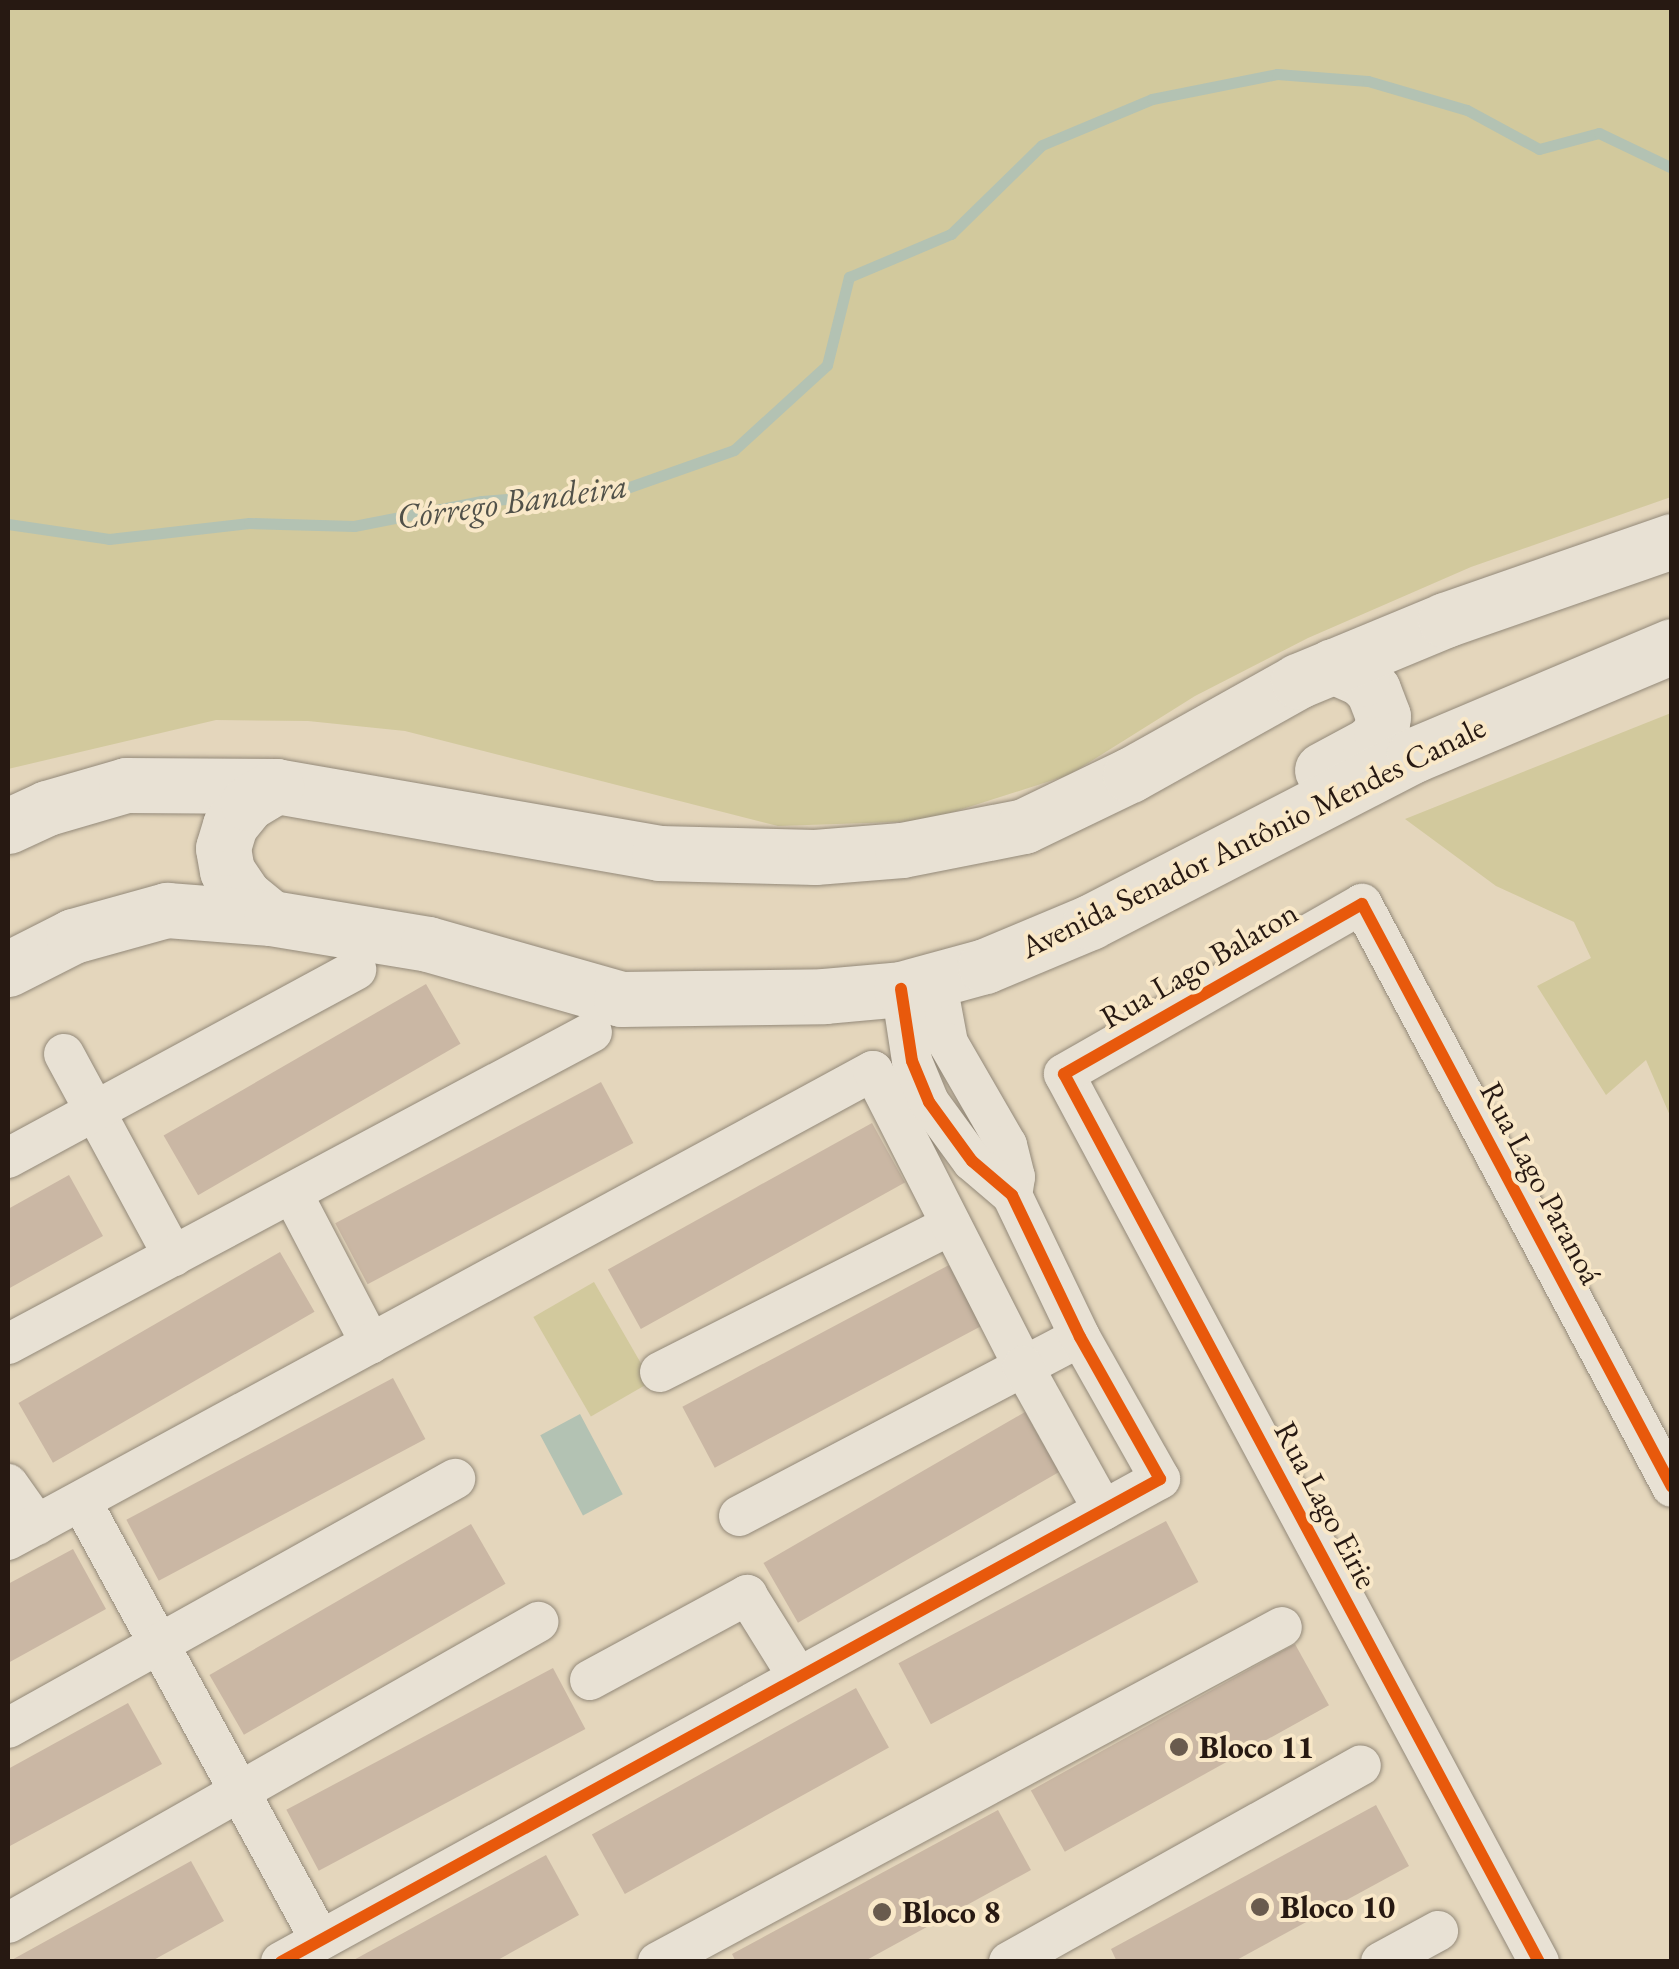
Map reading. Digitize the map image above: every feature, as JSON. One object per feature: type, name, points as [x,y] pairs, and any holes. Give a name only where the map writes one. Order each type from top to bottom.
[{"type":"main road","points":[[8,826],[48,808],[126,785],[276,786],[658,853],[815,857],[902,850],[1024,826],[1130,775],[1333,666],[1445,620],[1672,540]]},
{"type":"main road","name":"Avenida Senador Antônio Mendes Canale","points":[[8,969],[73,936],[167,910],[271,918],[428,944],[622,999],[773,998],[919,984],[985,966],[1090,922],[1414,755],[1672,646]]},
{"type":"main road","points":[[1266,828],[1302,780],[1370,744],[1381,732],[1383,716],[1373,690],[1362,679],[1333,666]]},
{"type":"main road","points":[[271,918],[244,896],[226,871],[223,848],[230,824],[248,803],[276,786]]},
{"type":"street","name":"Rua Lago Balaton","points":[[1064,1074],[1362,904]]},
{"type":"street","name":"Rua Lago Paranoá","points":[[1362,904],[1672,1487]]},
{"type":"street","points":[[8,1158],[356,970]]},
{"type":"street","points":[[281,1962],[1160,1479],[1080,1337],[1012,1195],[972,1161],[929,1102],[912,1062],[919,984]]},
{"type":"street","points":[[8,1344],[592,1032]]},
{"type":"street","points":[[64,1054],[173,1256]]},
{"type":"street","points":[[8,1484],[22,1533],[873,1071],[1023,1366],[1103,1510]]},
{"type":"street","name":"Rua Lago Eirie","points":[[1064,1074],[1540,1962]]},
{"type":"street","points":[[292,1192],[371,1344]]},
{"type":"street","points":[[660,1372],[951,1225]]},
{"type":"street","points":[[739,1516],[1080,1337]]},
{"type":"street","points":[[8,1728],[455,1479]]},
{"type":"street","points":[[81,1501],[320,1940]]},
{"type":"street","points":[[590,1680],[747,1595],[798,1677]]},
{"type":"street","points":[[8,1924],[538,1622]]},
{"type":"street","points":[[671,1958],[1282,1628]]},
{"type":"street","points":[[1009,1962],[1361,1765]]},
{"type":"street","points":[[1381,1962],[1438,1930]]},
{"type":"shaded area","points":[[8,8],[1671,8],[1671,497],[1471,567],[1308,638],[1195,696],[1069,775],[925,821],[778,826],[405,731],[308,721],[216,720],[8,769]]},
{"type":"shaded area","points":[[1671,713],[1671,1118],[1646,1060],[1606,1095],[1537,986],[1591,958],[1574,922],[1496,886],[1405,819]]},
{"type":"shaded area","points":[[594,1282],[652,1382],[591,1417],[533,1317]]},
{"type":"shaded area","points":[[580,1414],[623,1494],[583,1515],[540,1435]]},
{"type":"building","points":[[426,984],[460,1044],[198,1195],[164,1136]]},
{"type":"building","points":[[601,1082],[633,1143],[368,1284],[335,1223]]},
{"type":"building","points":[[872,1123],[905,1182],[641,1329],[608,1269]]},
{"type":"building","points":[[69,1175],[103,1236],[8,1289],[8,1209]]},
{"type":"building","points":[[280,1252],[314,1312],[53,1463],[18,1403]]},
{"type":"building","points":[[949,1265],[981,1326],[715,1468],[682,1407]]},
{"type":"building","points":[[393,1378],[425,1439],[159,1581],[126,1520]]},
{"type":"building","points":[[1025,1412],[1060,1472],[798,1623],[763,1563]]},
{"type":"building","points":[[1166,1521],[1198,1582],[931,1724],[898,1663]]},
{"type":"building","points":[[471,1524],[506,1584],[244,1735],[209,1675]]},
{"type":"building","points":[[73,1549],[106,1609],[8,1663],[8,1584]]},
{"type":"building","name":"Bloco 11","points":[[1295,1644],[1329,1705],[1065,1852],[1031,1790]]},
{"type":"building","points":[[553,1668],[585,1729],[319,1871],[286,1810]]},
{"type":"building","points":[[856,1688],[889,1747],[625,1894],[592,1834]]},
{"type":"building","points":[[128,1703],[162,1764],[8,1847],[8,1769]]},
{"type":"building","name":"Bloco 10","points":[[1376,1805],[1409,1866],[1233,1962],[1117,1962],[1111,1949]]},
{"type":"building","name":"Bloco 8","points":[[998,1810],[1031,1870],[863,1962],[736,1962],[732,1954]]},
{"type":"building","points":[[546,1855],[579,1915],[494,1962],[350,1962]]},
{"type":"building","points":[[191,1861],[224,1921],[150,1962],[8,1962]]},
{"type":"waterway","name":"Córrego Bandeira","points":[[8,524],[109,539],[249,523],[354,526],[482,501],[621,490],[734,450],[827,365],[849,277],[951,234],[1042,145],[1152,99],[1277,74],[1368,81],[1467,110],[1539,149],[1599,133],[1672,168]]},
{"type":"cycle path","points":[[1539,1962],[1064,1074],[1362,904],[1672,1487]]},
{"type":"cycle path","points":[[281,1962],[1160,1479],[1080,1337],[1012,1195],[972,1161],[929,1102],[912,1061],[901,989]]},
{"type":"place","name":"Bloco 11","points":[[1179,1747]]},
{"type":"place","name":"Bloco 10","points":[[1260,1907]]},
{"type":"place","name":"Bloco 8","points":[[882,1912]]}]
